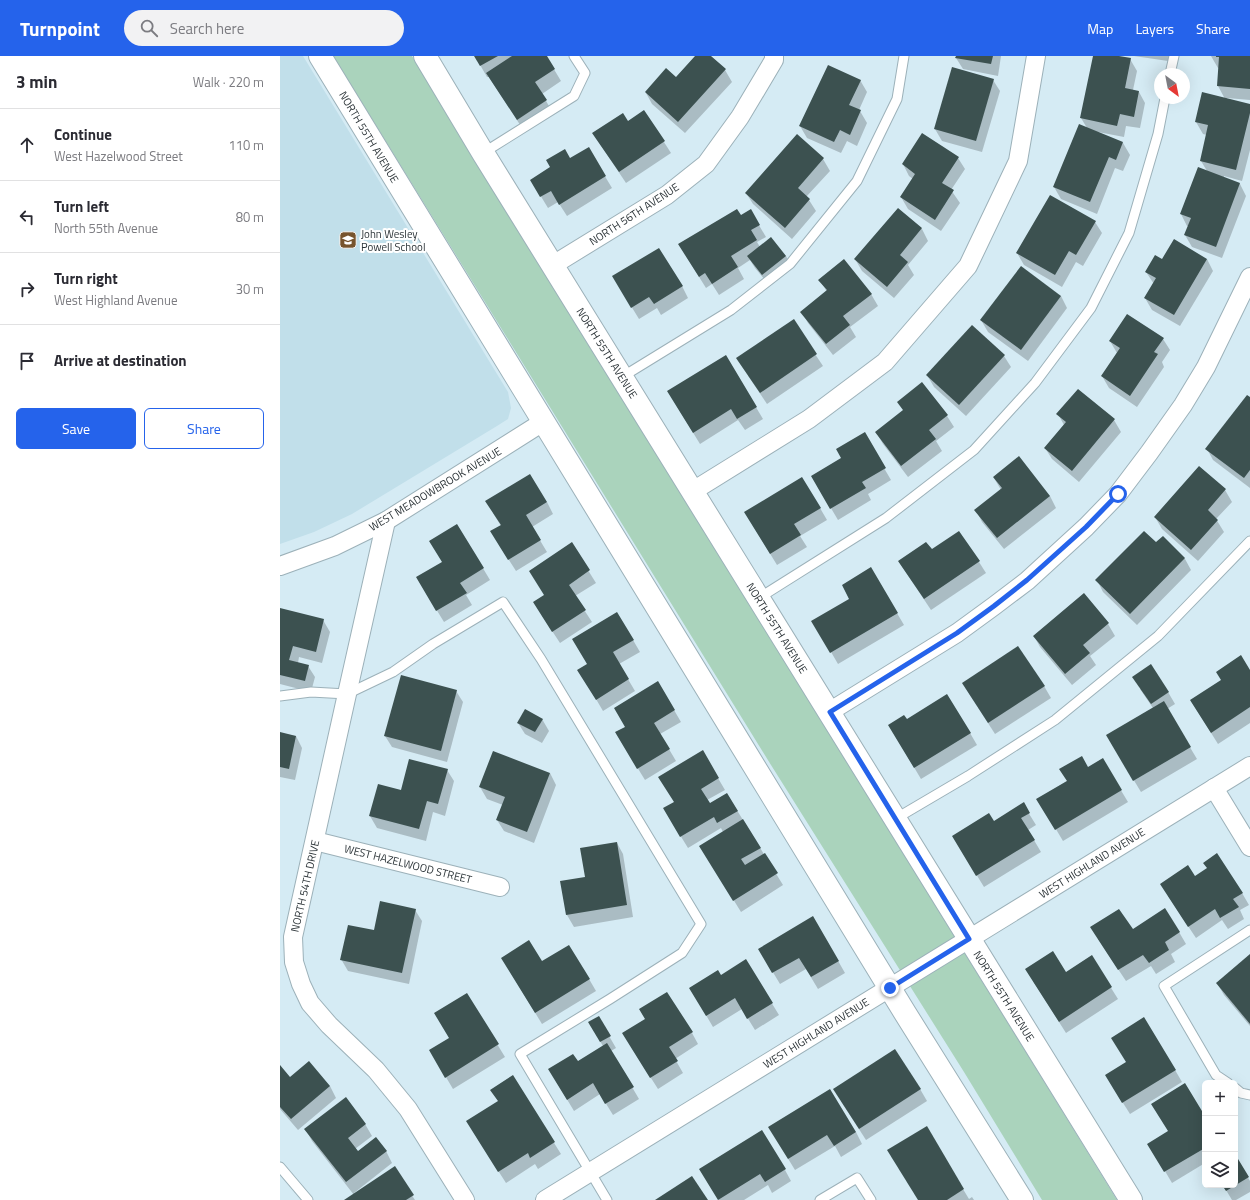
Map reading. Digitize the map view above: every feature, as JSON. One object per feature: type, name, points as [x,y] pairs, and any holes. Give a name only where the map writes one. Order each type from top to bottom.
[{"type":"street","name":"NORTH 55TH AVENUE","points":[[320,56],[890,988],[1022,1200]]},
{"type":"street","name":"NORTH 55TH AVENUE","points":[[425,56],[483,153],[1131,1200]]},
{"type":"street","name":"NORTH 56TH AVENUE","points":[[553,265],[667,195],[706,164],[740,117],[774,60],[774,56]]},
{"type":"street","points":[[693,491],[809,419],[885,362],[968,266],[1018,161],[1036,56]]},
{"type":"street","points":[[830,712],[957,633],[1027,580],[1086,527],[1113,499],[1150,453],[1183,405],[1206,367],[1250,277]]},
{"type":"street","name":"WEST MEADOWBROOK AVENUE","points":[[281,564],[335,546],[386,521],[543,422]]},
{"type":"street","name":"NORTH 54TH DRIVE","points":[[386,521],[293,936],[294,962],[301,984],[310,1003],[329,1025],[376,1070],[408,1109],[465,1200]]},
{"type":"street","name":"WEST HIGHLAND AVENUE","points":[[546,1200],[1250,766]]},
{"type":"street","points":[[1214,788],[1250,847]]},
{"type":"street","name":"WEST HAZELWOOD STREET","points":[[315,841],[500,887]]},
{"type":"lane","points":[[483,153],[574,96],[585,74],[574,56]]},
{"type":"lane","points":[[622,377],[731,310],[790,264],[857,181],[897,99],[904,56]]},
{"type":"lane","points":[[1171,68],[1174,56]]},
{"type":"lane","points":[[758,598],[886,518],[974,450],[1035,383],[1091,308],[1129,233],[1158,134],[1164,104]]},
{"type":"lane","points":[[895,819],[968,776],[1055,720],[1158,636],[1250,541]]},
{"type":"lane","points":[[280,696],[311,692],[347,694],[393,672],[433,644],[503,602],[541,660],[701,924],[682,953],[520,1054],[607,1200]]},
{"type":"lane","points":[[1224,1080],[1216,1075],[1164,986],[1250,930]]},
{"type":"lane","points":[[1238,1090],[1241,1093],[1250,1095]]},
{"type":"lane","points":[[280,1167],[308,1200]]},
{"type":"lane","points":[[820,1200],[857,1178],[871,1200]]},
{"type":"shaded area","name":"John Wesley Powell School","points":[[280,56],[303,56],[508,392],[511,408],[508,419],[352,514],[314,532],[280,544]]},
{"type":"green space","points":[[333,56],[412,56],[1117,1200],[1042,1200]]},
{"type":"building","points":[[474,56],[498,56],[480,66]]},
{"type":"building","points":[[512,56],[547,56],[555,69],[535,82],[547,100],[517,120],[486,73]]},
{"type":"building","points":[[695,56],[711,56],[726,69],[678,122],[645,92],[666,68],[676,77]]},
{"type":"building","points":[[956,56],[993,56],[991,64],[955,58]]},
{"type":"building","points":[[1093,56],[1119,56],[1131,58],[1125,88],[1139,91],[1134,117],[1120,114],[1117,126],[1080,118]]},
{"type":"building","points":[[1216,56],[1250,56],[1250,89],[1217,86],[1219,57]]},
{"type":"building","points":[[828,65],[861,80],[849,105],[861,110],[850,135],[840,130],[834,142],[799,126]]},
{"type":"building","points":[[952,67],[994,79],[976,141],[934,129]]},
{"type":"building","points":[[1202,92],[1250,104],[1250,113],[1236,170],[1200,161],[1208,125],[1195,122]]},
{"type":"building","points":[[644,110],[665,141],[619,172],[592,133],[623,113],[628,121]]},
{"type":"building","points":[[1079,124],[1123,142],[1116,160],[1109,157],[1090,202],[1053,187]]},
{"type":"building","points":[[922,133],[959,157],[942,183],[954,190],[935,220],[900,197],[915,174],[902,164]]},
{"type":"building","points":[[797,134],[824,158],[798,188],[810,199],[785,228],[745,193]]},
{"type":"building","points":[[589,147],[606,176],[559,205],[551,191],[540,197],[530,180],[550,167],[546,160],[565,149],[570,158]]},
{"type":"building","points":[[1198,167],[1240,183],[1216,247],[1184,235],[1191,218],[1180,214]]},
{"type":"building","points":[[1050,195],[1096,221],[1076,255],[1069,251],[1055,275],[1016,253]]},
{"type":"building","points":[[898,208],[922,228],[900,255],[908,262],[887,287],[854,259]]},
{"type":"building","points":[[737,209],[741,215],[751,209],[760,225],[751,230],[757,240],[731,256],[738,267],[712,284],[705,273],[699,277],[678,244]]},
{"type":"building","points":[[771,237],[786,256],[762,275],[747,256]]},
{"type":"building","points":[[1174,239],[1207,259],[1174,315],[1144,298],[1156,278],[1145,272],[1155,255],[1162,259]]},
{"type":"building","points":[[659,248],[683,286],[654,304],[649,297],[631,308],[612,276]]},
{"type":"building","points":[[844,259],[872,294],[843,316],[850,325],[826,344],[800,312],[827,290],[818,280]]},
{"type":"building","points":[[1021,266],[1061,296],[1021,350],[980,320]]},
{"type":"building","points":[[1127,314],[1164,338],[1154,352],[1158,354],[1130,396],[1101,376],[1120,348],[1109,341]]},
{"type":"building","points":[[794,319],[817,354],[760,393],[736,358]]},
{"type":"building","points":[[972,325],[1005,355],[959,405],[926,375]]},
{"type":"building","points":[[726,355],[757,407],[737,419],[731,409],[693,433],[667,391]]},
{"type":"building","points":[[922,382],[948,415],[929,430],[936,439],[901,466],[875,432],[903,410],[897,402]]},
{"type":"building","points":[[1078,389],[1115,419],[1072,471],[1044,448],[1066,422],[1056,414]]},
{"type":"building","points":[[1247,395],[1250,397],[1250,470],[1244,478],[1205,449]]},
{"type":"building","points":[[865,432],[886,468],[862,482],[866,488],[830,509],[811,476],[841,458],[836,449]]},
{"type":"building","points":[[1019,456],[1050,496],[997,538],[974,510],[1002,488],[993,477]]},
{"type":"building","points":[[1199,466],[1226,489],[1208,510],[1218,520],[1191,550],[1154,517]]},
{"type":"building","points":[[530,474],[547,502],[526,515],[541,540],[508,560],[490,531],[501,525],[485,501]]},
{"type":"building","points":[[802,477],[821,508],[794,524],[801,535],[770,554],[744,512]]},
{"type":"building","points":[[457,524],[484,568],[460,583],[467,593],[436,611],[416,577],[442,562],[429,541]]},
{"type":"building","points":[[959,531],[980,561],[924,599],[898,561],[926,542],[932,549]]},
{"type":"building","points":[[1144,531],[1156,542],[1163,536],[1185,558],[1130,614],[1095,580]]},
{"type":"building","points":[[572,542],[590,570],[569,585],[586,610],[552,632],[533,602],[544,595],[529,571]]},
{"type":"building","points":[[871,567],[898,613],[830,653],[811,621],[849,599],[842,585]]},
{"type":"building","points":[[1084,593],[1109,623],[1083,645],[1090,653],[1065,674],[1033,636]]},
{"type":"building","points":[[280,608],[324,619],[316,652],[293,646],[289,660],[309,665],[305,681],[280,675]]},
{"type":"building","points":[[617,612],[634,640],[613,652],[629,679],[596,700],[577,670],[587,664],[572,639]]},
{"type":"building","points":[[1018,646],[1045,686],[988,723],[962,683]]},
{"type":"building","points":[[1241,655],[1250,670],[1250,707],[1211,733],[1190,700],[1221,680],[1216,672]]},
{"type":"building","points":[[1151,664],[1169,692],[1151,704],[1132,677]]},
{"type":"building","points":[[401,675],[457,690],[441,751],[384,736]]},
{"type":"building","points":[[658,681],[675,710],[654,723],[670,749],[637,769],[615,732],[625,727],[614,708]]},
{"type":"building","points":[[947,694],[971,733],[914,768],[888,725],[904,715],[907,719]]},
{"type":"building","points":[[1164,701],[1191,747],[1133,781],[1106,735]]},
{"type":"building","points":[[525,709],[543,719],[535,732],[517,723]]},
{"type":"building","points":[[280,732],[296,736],[289,769],[280,767]]},
{"type":"building","points":[[703,750],[719,778],[701,789],[710,803],[727,793],[738,811],[717,823],[714,817],[680,837],[663,808],[674,802],[658,777]]},
{"type":"building","points":[[493,751],[550,773],[527,832],[496,820],[505,797],[479,787]]},
{"type":"building","points":[[1082,756],[1088,767],[1103,758],[1122,790],[1055,830],[1036,799],[1067,781],[1059,769]]},
{"type":"building","points":[[409,759],[448,769],[438,804],[427,801],[419,829],[369,816],[378,784],[401,790]]},
{"type":"building","points":[[1024,802],[1030,813],[1021,818],[1035,840],[976,876],[952,836],[989,813],[994,821]]},
{"type":"building","points":[[743,819],[761,848],[741,859],[745,865],[765,853],[778,873],[733,901],[699,846]]},
{"type":"building","points":[[617,842],[627,905],[566,915],[560,881],[585,877],[580,848]]},
{"type":"building","points":[[1217,853],[1243,893],[1233,899],[1239,907],[1220,918],[1215,909],[1188,927],[1160,884],[1188,865],[1195,876],[1207,868],[1203,863]]},
{"type":"building","points":[[380,901],[416,909],[402,973],[340,960],[348,925],[374,930]]},
{"type":"building","points":[[1165,908],[1180,932],[1165,942],[1169,950],[1149,963],[1143,955],[1118,970],[1090,927],[1119,909],[1133,929]]},
{"type":"building","points":[[813,916],[839,961],[811,977],[799,958],[772,973],[758,949]]},
{"type":"building","points":[[529,940],[542,961],[569,945],[590,979],[535,1013],[501,958]]},
{"type":"building","points":[[1053,951],[1066,972],[1092,955],[1112,987],[1059,1022],[1025,969]]},
{"type":"building","points":[[1250,954],[1250,1024],[1216,983]]},
{"type":"building","points":[[746,959],[773,1003],[747,1019],[735,998],[706,1016],[689,988],[718,970],[721,975]]},
{"type":"building","points":[[667,992],[693,1032],[669,1047],[678,1061],[650,1078],[622,1033],[645,1019],[639,1009]]},
{"type":"building","points":[[467,993],[499,1044],[445,1078],[429,1050],[449,1038],[434,1013]]},
{"type":"building","points":[[599,1016],[611,1036],[600,1042],[588,1022]]},
{"type":"building","points":[[1144,1017],[1176,1070],[1122,1103],[1105,1075],[1126,1062],[1111,1038]]},
{"type":"building","points":[[607,1043],[634,1087],[605,1104],[593,1083],[567,1100],[548,1069],[573,1054],[578,1061]]},
{"type":"building","points":[[895,1049],[921,1089],[859,1129],[833,1089]]},
{"type":"building","points":[[309,1061],[330,1086],[291,1119],[280,1107],[280,1065],[290,1077]]},
{"type":"building","points":[[513,1075],[555,1142],[530,1158],[528,1153],[498,1172],[466,1121],[498,1101],[490,1090]]},
{"type":"building","points":[[1185,1083],[1202,1111],[1202,1150],[1164,1172],[1147,1144],[1168,1131],[1151,1104]]},
{"type":"building","points":[[830,1089],[856,1132],[834,1146],[827,1135],[788,1159],[768,1127]]},
{"type":"building","points":[[346,1097],[366,1124],[348,1138],[358,1151],[376,1137],[387,1151],[346,1182],[304,1129]]},
{"type":"building","points":[[927,1126],[964,1189],[947,1200],[918,1200],[887,1150]]},
{"type":"building","points":[[762,1130],[786,1169],[765,1182],[760,1174],[718,1200],[699,1169]]},
{"type":"building","points":[[1238,1159],[1249,1177],[1238,1184]]},
{"type":"building","points":[[395,1166],[414,1195],[406,1200],[344,1200]]},
{"type":"building","points":[[692,1176],[708,1200],[655,1200]]},
{"type":"building","points":[[1224,1188],[1231,1188],[1226,1191]]},
{"type":"place","name":"John Wesley Powell School","points":[[348,240]]},
{"type":"route","points":[[890,988],[969,939],[830,712],[957,633],[994,606],[1027,580],[1086,527],[1118,494]]}]
